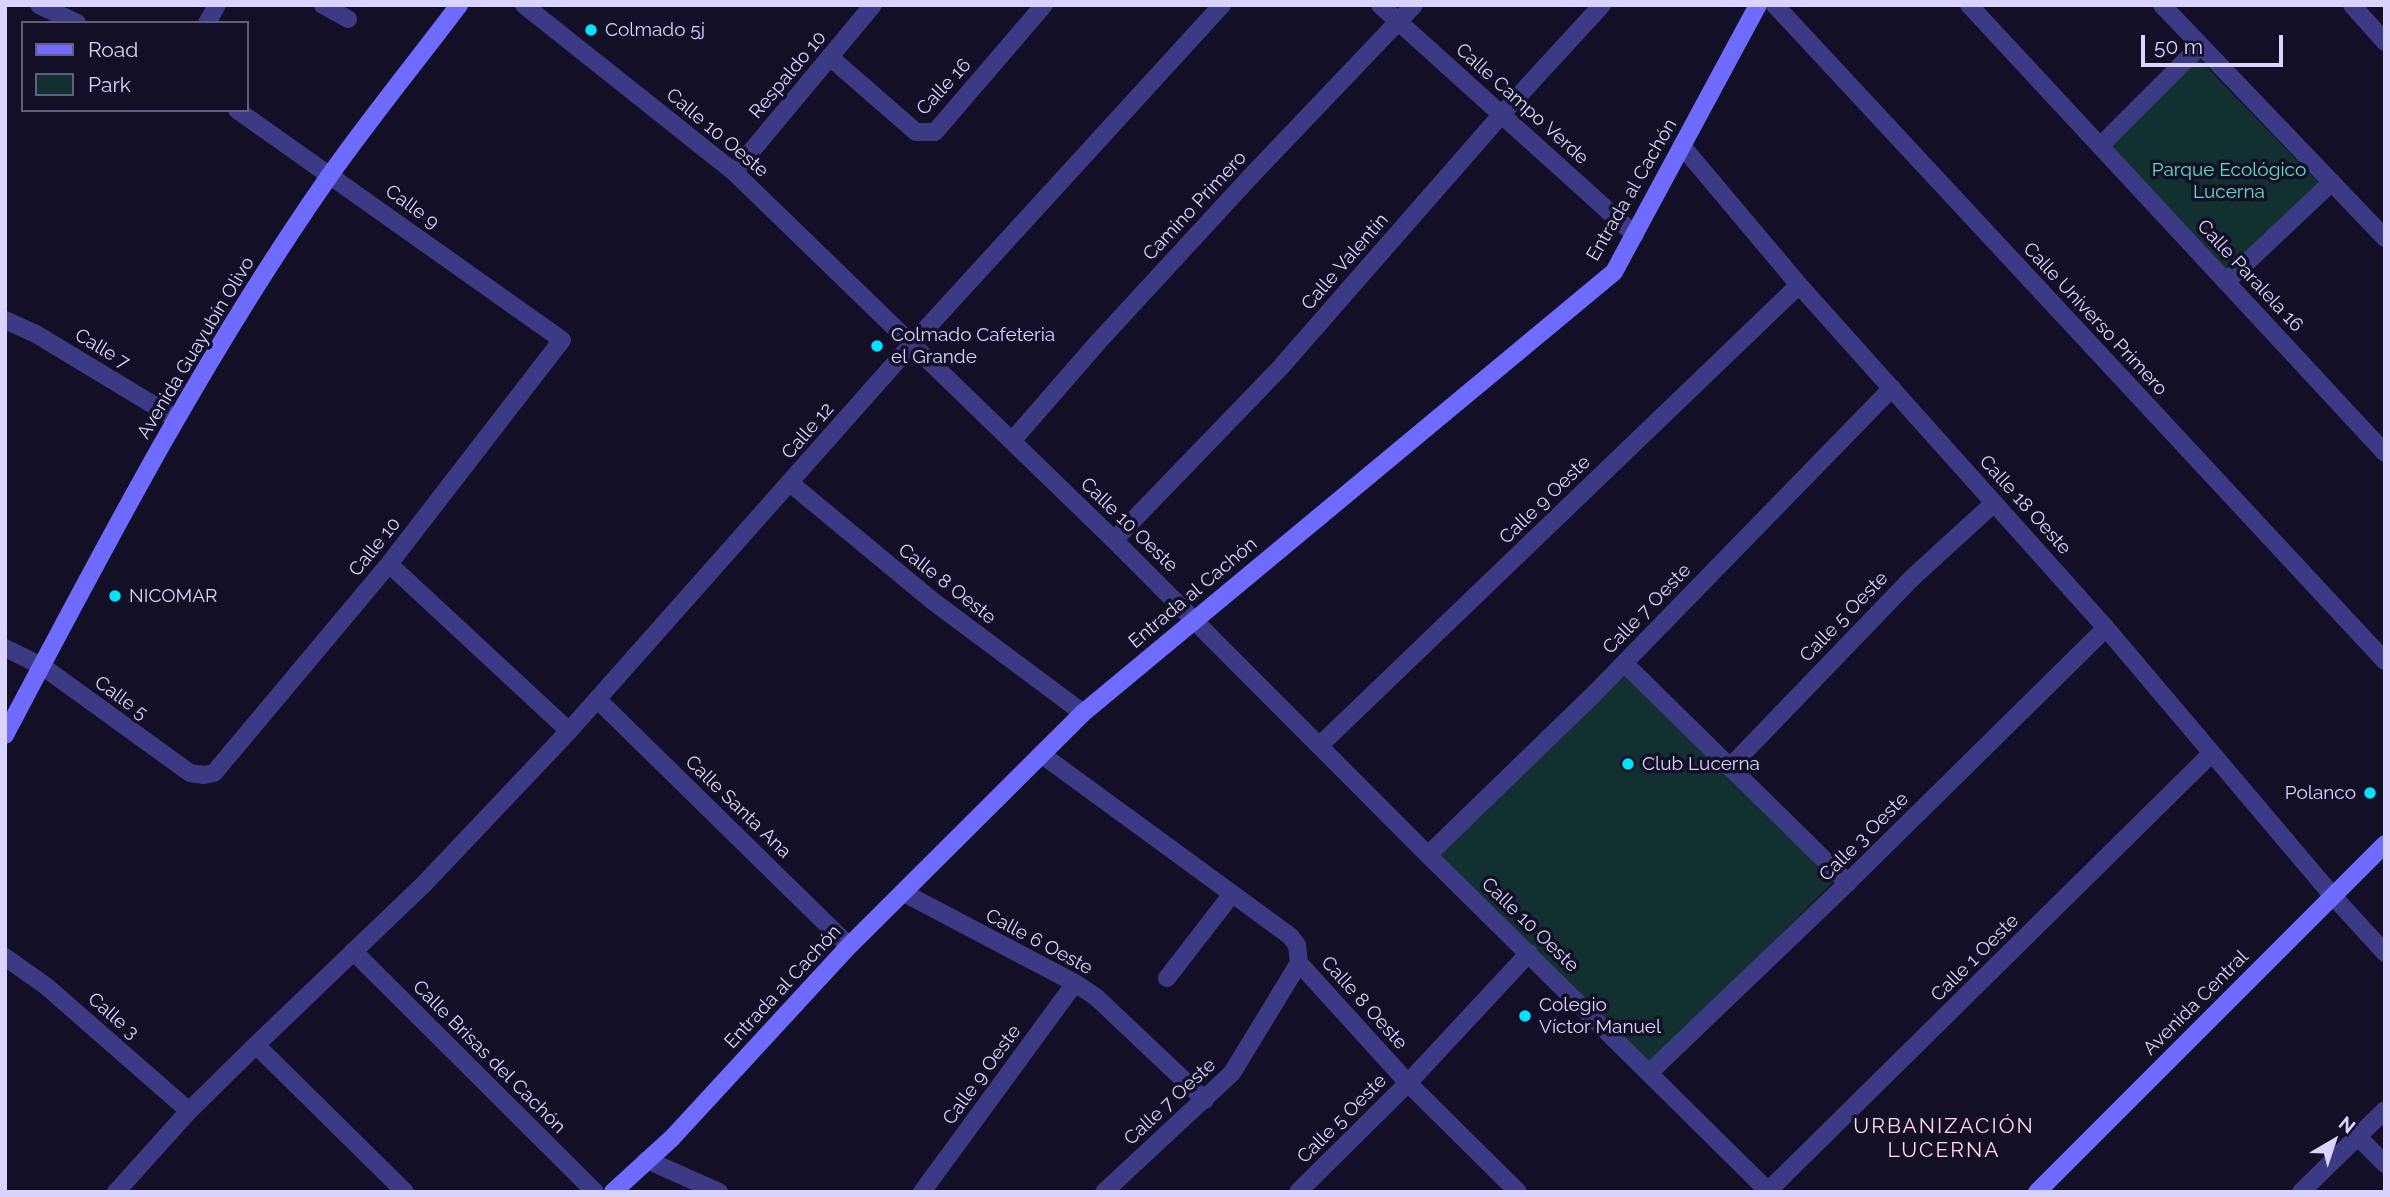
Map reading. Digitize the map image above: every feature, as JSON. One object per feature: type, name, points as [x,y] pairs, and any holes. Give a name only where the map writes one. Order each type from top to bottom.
[{"type":"street","points":[[39,5],[73,21]]},
{"type":"street","points":[[208,21],[216,5]]},
{"type":"street","points":[[323,5],[348,19]]},
{"type":"street","name":"Avenida Guayubín Olivo","points":[[5,735],[175,418],[331,174],[458,5]]},
{"type":"street","name":"Calle 10 Oeste","points":[[524,5],[734,172],[914,343],[1768,1192]]},
{"type":"street","name":"Respaldo 10","points":[[734,172],[873,5]]},
{"type":"street","name":"Calle 16","points":[[831,58],[916,132],[935,132],[1044,5]]},
{"type":"street","name":"Calle 12","points":[[116,1192],[190,1111],[424,884],[569,731],[914,343],[1222,5]]},
{"type":"street","name":"Calle Campo Verde","points":[[1380,5],[1635,235]]},
{"type":"street","name":"Camino Primero","points":[[1012,441],[1099,341],[1252,175],[1414,5]]},
{"type":"street","name":"Calle Valentín","points":[[1114,540],[1280,368],[1502,114],[1602,5]]},
{"type":"street","name":"Entrada al Cachón","points":[[613,1192],[672,1138],[849,946],[1083,713],[1614,272],[1758,5]]},
{"type":"street","name":"Calle Universo Primero","points":[[1775,5],[2385,661]]},
{"type":"street","name":"Calle Paralela 16","points":[[1969,5],[2385,453]]},
{"type":"street","points":[[2162,5],[2385,238]]},
{"type":"street","points":[[2352,5],[2385,42]]},
{"type":"street","points":[[2101,146],[2200,46]]},
{"type":"street","name":"Calle 9","points":[[240,112],[562,340]]},
{"type":"street","name":"Calle 18 Oeste","points":[[1682,146],[1800,285],[2106,628],[2332,895],[2385,953]]},
{"type":"street","points":[[2226,282],[2332,182]]},
{"type":"street","name":"Calle 9 Oeste","points":[[1319,746],[1800,285]]},
{"type":"street","name":"Calle 7","points":[[5,320],[36,334],[175,418]]},
{"type":"street","name":"Calle 10","points":[[214,773],[389,564],[562,340]]},
{"type":"street","name":"Calle 7 Oeste","points":[[1428,855],[1624,663],[1892,388]]},
{"type":"street","name":"Calle 8 Oeste","points":[[790,482],[934,602],[1083,713]]},
{"type":"street","name":"Calle 5 Oeste","points":[[1730,767],[1912,578],[1994,503]]},
{"type":"street","points":[[389,564],[569,731]]},
{"type":"street","name":"Calle 3 Oeste","points":[[1649,1073],[1848,883],[2106,628]]},
{"type":"street","name":"Calle 5","points":[[5,648],[42,666],[190,773],[214,773]]},
{"type":"street","points":[[1624,663],[1848,883]]},
{"type":"street","name":"Calle Santa Ana","points":[[597,699],[849,946]]},
{"type":"street","name":"Calle 8 Oeste","points":[[1041,754],[1290,936],[1297,946],[1299,963],[1408,1083],[1518,1192]]},
{"type":"street","name":"Calle 1 Oeste","points":[[1768,1192],[2211,754]]},
{"type":"street","name":"Avenida Central","points":[[2037,1192],[2385,844]]},
{"type":"street","name":"Calle 6 Oeste","points":[[904,893],[1096,996],[1205,1100]]},
{"type":"street","points":[[1167,978],[1232,894]]},
{"type":"street","name":"Calle Brisas del Cachón","points":[[353,951],[595,1192]]},
{"type":"street","name":"Calle 5 Oeste","points":[[1298,1192],[1408,1083],[1529,953]]},
{"type":"street","name":"Calle 3","points":[[5,957],[46,986],[190,1111]]},
{"type":"street","name":"Calle 7 Oeste","points":[[1104,1192],[1232,1073],[1299,963]]},
{"type":"street","name":"Calle 9 Oeste","points":[[922,1192],[1075,983]]},
{"type":"street","points":[[256,1045],[405,1192]]},
{"type":"street","points":[[2301,1192],[2385,1110]]},
{"type":"street","points":[[2358,1137],[2385,1164]]},
{"type":"street","points":[[647,1160],[719,1192]]},
{"type":"green space","name":"Parque Ecológico Lucerna","points":[[2197,57],[2321,185],[2227,273],[2107,143]]},
{"type":"green space","points":[[1626,675],[1835,880],[1650,1064],[1440,856]]},
{"type":"place","name":"Colmado 5j","points":[[591,30]]},
{"type":"place","name":"Colmado Cafeteria el Grande","points":[[877,346]]},
{"type":"place","name":"NICOMAR","points":[[115,596]]},
{"type":"place","name":"Club Lucerna","points":[[1628,764]]},
{"type":"place","name":"Polanco","points":[[2370,793]]},
{"type":"place","name":"Colegio Víctor Manuel","points":[[1525,1016]]},
{"type":"district","name":"URBANIZACIÓN LUCERNA","points":[[1944,1139]]}]
